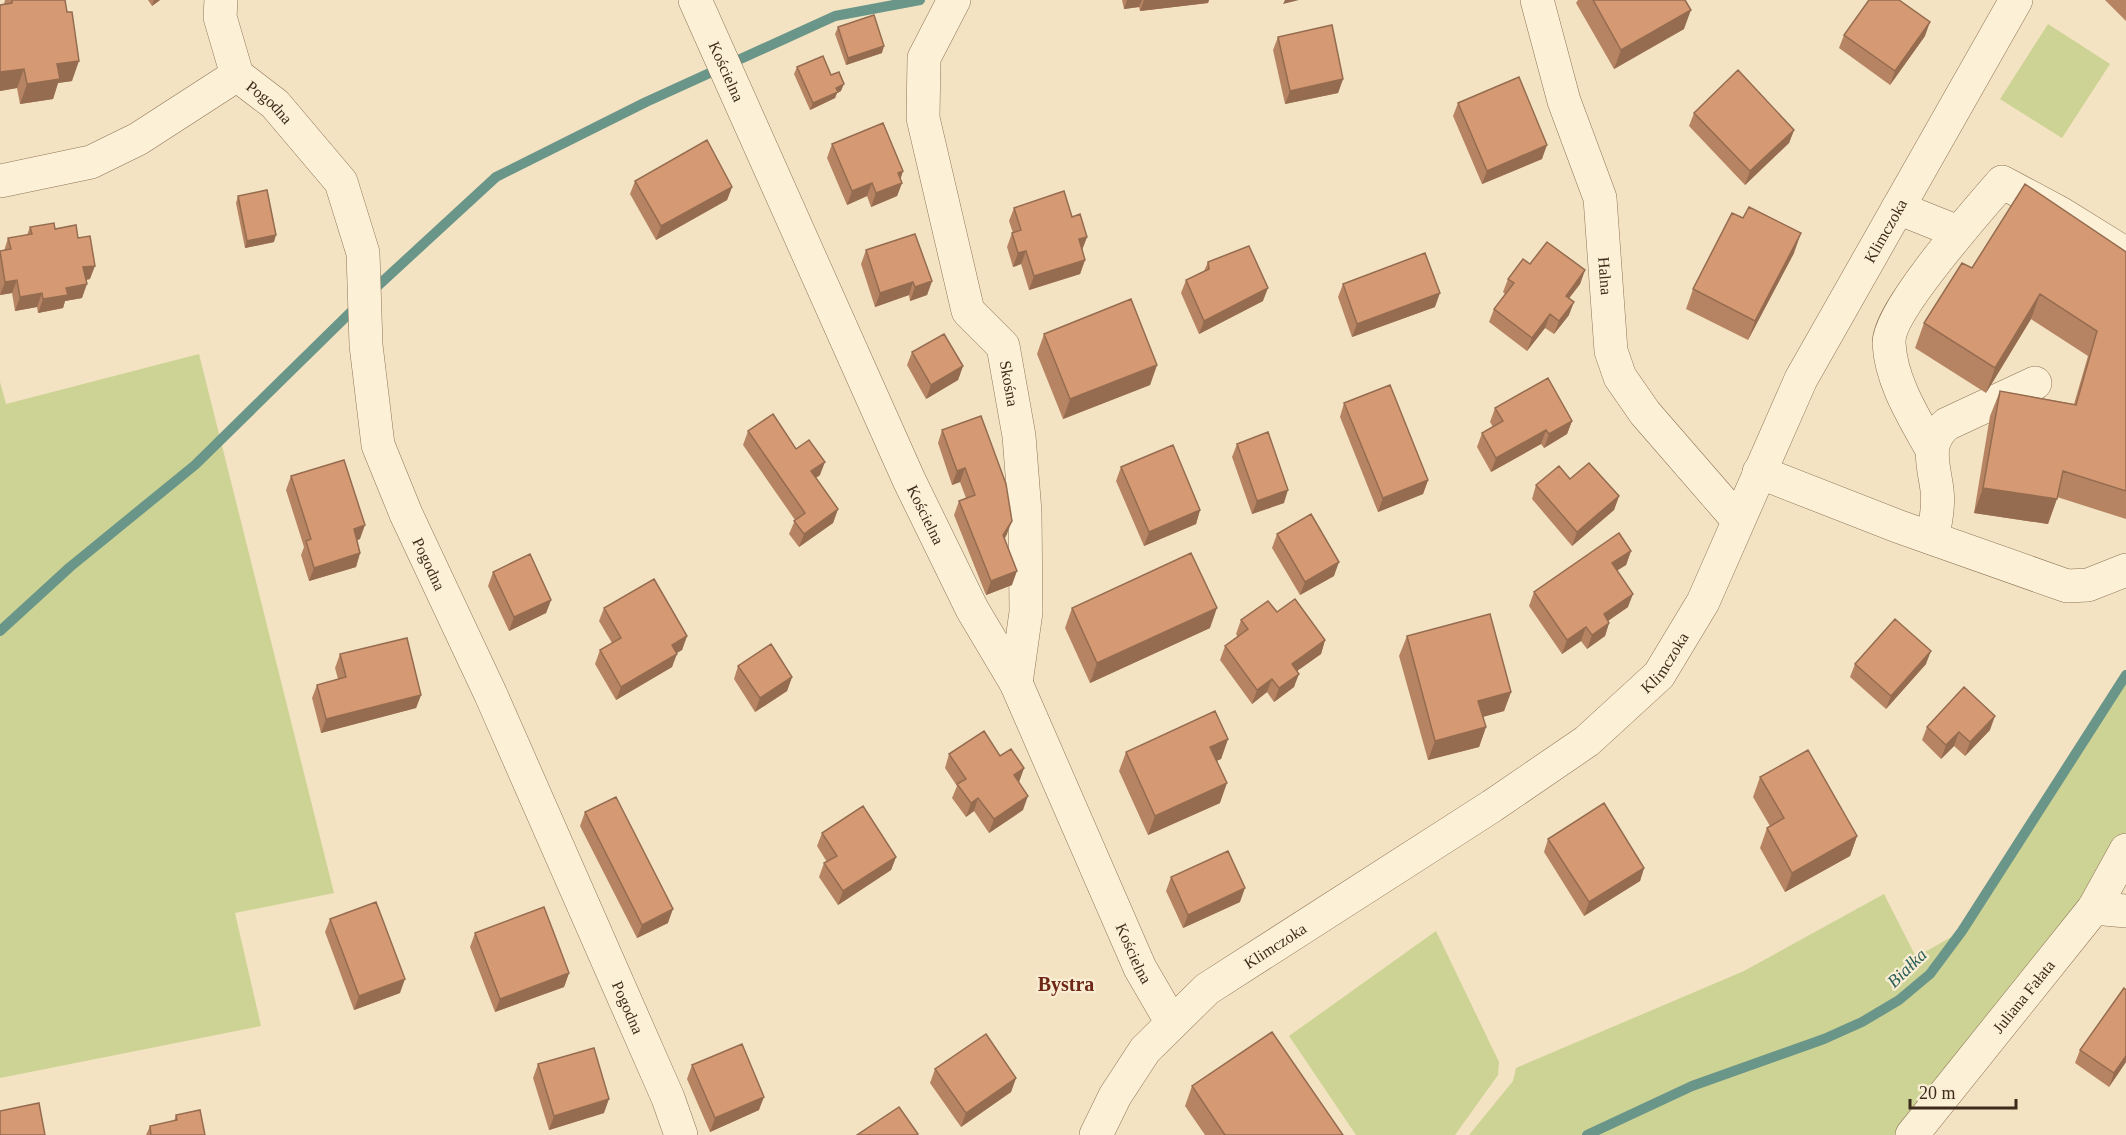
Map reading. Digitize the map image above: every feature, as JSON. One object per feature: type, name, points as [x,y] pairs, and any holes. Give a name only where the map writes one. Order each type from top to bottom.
[{"type":"street","name":"Pogodna","points":[[221,0],[220,17],[237,75],[275,104],[341,182],[363,253],[366,319],[378,445],[406,514],[491,695],[668,1098],[681,1135]]},
{"type":"street","name":"Kościelna","points":[[695,0],[915,491],[972,609],[1016,683],[1140,968],[1172,1023]]},
{"type":"street","name":"Skośna","points":[[954,0],[924,58],[924,118],[968,311],[1003,346],[1019,436],[1025,512],[1026,612],[1016,683]]},
{"type":"street","name":"Halna","points":[[1537,0],[1564,100],[1600,198],[1611,351],[1620,377],[1645,413],[1737,519]]},
{"type":"street","name":"Klimczoka","points":[[1096,1135],[1115,1096],[1139,1059],[1207,989],[1492,806],[1587,741],[1659,675],[1702,602],[1801,379],[2016,0]]},
{"type":"street","points":[[0,181],[91,162],[138,139],[237,75]]},
{"type":"street","points":[[1932,538],[1937,508],[1932,450],[1896,379],[1889,342],[1897,318],[1958,232],[2002,182],[2060,213],[2126,254]]},
{"type":"street","points":[[1898,208],[1958,232]]},
{"type":"street","points":[[1932,450],[1939,431],[1947,424],[2035,383]]},
{"type":"street","points":[[1759,472],[1932,538],[2067,586],[2088,585],[2126,570]]},
{"type":"street","name":"Juliana Fałata","points":[[1912,1135],[2094,908],[2126,850]]},
{"type":"street","points":[[2094,908],[2126,911]]},
{"type":"green space","points":[[2048,24],[2110,64],[2062,138],[2000,99]]},
{"type":"green space","points":[[199,354],[334,893],[235,913],[261,1026],[0,1078],[0,382],[6,404]]},
{"type":"green space","points":[[2126,679],[2126,850],[1912,1135],[1469,1135],[1513,1081],[1516,1068],[1744,971],[1884,894],[1916,957],[1962,931]]},
{"type":"green space","points":[[1436,931],[1499,1062],[1498,1075],[1455,1135],[1356,1135],[1289,1036]]},
{"type":"building","points":[[12,0],[65,0],[67,12],[72,12],[79,61],[57,64],[60,79],[27,84],[24,69],[0,72],[0,5],[12,3]]},
{"type":"building","points":[[1593,0],[1685,0],[1691,10],[1621,50]]},
{"type":"building","points":[[1869,0],[1899,0],[1930,22],[1895,71],[1844,35]]},
{"type":"building","points":[[874,15],[884,46],[848,58],[838,27]]},
{"type":"building","points":[[1332,25],[1343,79],[1290,91],[1278,37]]},
{"type":"building","points":[[823,56],[831,75],[839,72],[844,84],[836,88],[838,92],[813,103],[797,67]]},
{"type":"building","points":[[1738,70],[1794,130],[1750,171],[1694,113]]},
{"type":"building","points":[[1519,77],[1547,145],[1487,171],[1458,103]]},
{"type":"building","points":[[883,123],[903,171],[898,173],[902,183],[876,193],[872,183],[852,191],[832,144]]},
{"type":"building","points":[[707,140],[732,187],[661,226],[635,181]]},
{"type":"building","points":[[2025,184],[2126,252],[2126,491],[2063,471],[2057,499],[1983,488],[2000,391],[2076,405],[2097,331],[2040,294],[1995,368],[1924,323],[1962,263],[1972,268]]},
{"type":"building","points":[[267,190],[276,235],[247,241],[238,196]]},
{"type":"building","points":[[1064,191],[1072,217],[1080,214],[1087,237],[1079,239],[1085,260],[1034,276],[1026,251],[1018,253],[1012,233],[1021,230],[1014,208]]},
{"type":"building","points":[[1749,207],[1801,233],[1755,321],[1693,289],[1732,213],[1743,218]]},
{"type":"building","points":[[54,223],[55,229],[76,225],[78,238],[90,236],[95,266],[83,267],[87,284],[66,288],[68,295],[43,299],[42,293],[20,297],[17,280],[5,282],[0,251],[11,249],[8,238],[32,234],[30,227]]},
{"type":"building","points":[[915,234],[932,281],[915,287],[913,282],[880,293],[866,250]]},
{"type":"building","points":[[1547,242],[1585,270],[1566,296],[1574,302],[1559,321],[1550,314],[1532,338],[1494,309],[1514,283],[1508,279],[1523,259],[1530,264]]},
{"type":"building","points":[[1249,246],[1268,288],[1204,321],[1186,280],[1209,269],[1208,262]]},
{"type":"building","points":[[1425,253],[1440,293],[1357,324],[1343,284]]},
{"type":"building","points":[[1131,299],[1157,365],[1070,399],[1044,334]]},
{"type":"building","points":[[944,334],[963,366],[931,385],[912,352]]},
{"type":"building","points":[[1548,378],[1572,421],[1549,434],[1546,430],[1496,458],[1482,433],[1503,421],[1495,408]]},
{"type":"building","points":[[1390,385],[1428,480],[1383,498],[1344,403]]},
{"type":"building","points":[[773,414],[796,449],[809,440],[825,462],[811,471],[838,509],[804,534],[794,521],[805,513],[748,431]]},
{"type":"building","points":[[981,416],[1006,484],[1012,521],[1003,535],[1017,571],[991,581],[959,501],[975,495],[965,468],[957,471],[942,430]]},
{"type":"building","points":[[1268,432],[1288,490],[1257,501],[1237,444]]},
{"type":"building","points":[[1173,445],[1200,510],[1149,532],[1121,467]]},
{"type":"building","points":[[344,460],[365,525],[354,529],[360,553],[314,568],[306,541],[311,539],[291,476]]},
{"type":"building","points":[[1589,463],[1619,496],[1577,532],[1536,485],[1559,466],[1570,479]]},
{"type":"building","points":[[1311,514],[1339,562],[1305,582],[1277,534]]},
{"type":"building","points":[[1619,533],[1631,551],[1612,563],[1633,594],[1604,614],[1609,623],[1592,635],[1586,627],[1567,640],[1534,592]]},
{"type":"building","points":[[1191,553],[1217,608],[1097,663],[1072,608]]},
{"type":"building","points":[[530,554],[551,600],[514,617],[493,572]]},
{"type":"building","points":[[654,579],[687,636],[672,645],[677,654],[621,687],[600,650],[621,638],[604,608]]},
{"type":"building","points":[[1295,599],[1325,640],[1292,664],[1299,674],[1279,688],[1272,679],[1257,690],[1225,646],[1248,629],[1241,620],[1268,601],[1277,612]]},
{"type":"building","points":[[1490,614],[1511,692],[1478,701],[1486,727],[1435,741],[1407,636]]},
{"type":"building","points":[[1895,619],[1931,651],[1891,696],[1855,664]]},
{"type":"building","points":[[407,638],[421,695],[326,719],[317,685],[346,677],[340,654]]},
{"type":"building","points":[[771,644],[792,677],[760,698],[738,666]]},
{"type":"building","points":[[1964,687],[1995,716],[1970,742],[1959,732],[1946,745],[1927,727]]},
{"type":"building","points":[[1215,711],[1228,739],[1210,747],[1227,783],[1155,816],[1126,752]]},
{"type":"building","points":[[984,731],[1000,756],[1011,749],[1024,768],[1014,775],[1028,796],[994,819],[978,798],[971,803],[957,784],[966,779],[949,754]]},
{"type":"building","points":[[1808,750],[1857,836],[1792,873],[1767,828],[1784,818],[1760,777]]},
{"type":"building","points":[[616,797],[673,909],[642,925],[585,812]]},
{"type":"building","points":[[1604,803],[1644,868],[1589,902],[1548,839]]},
{"type":"building","points":[[863,806],[896,857],[843,891],[824,863],[837,856],[822,833]]},
{"type":"building","points":[[1228,851],[1245,888],[1188,915],[1171,877]]},
{"type":"building","points":[[376,902],[405,979],[359,996],[330,919]]},
{"type":"building","points":[[544,907],[569,973],[500,999],[475,933]]},
{"type":"building","points":[[2124,988],[2126,990],[2126,1056],[2114,1073],[2080,1050]]},
{"type":"building","points":[[1272,1032],[1343,1135],[1225,1135],[1192,1086]]},
{"type":"building","points":[[986,1034],[1016,1078],[966,1113],[935,1069]]},
{"type":"building","points":[[742,1044],[764,1097],[715,1118],[692,1065]]},
{"type":"building","points":[[594,1048],[609,1099],[554,1116],[538,1064]]},
{"type":"building","points":[[39,1103],[45,1135],[0,1135],[0,1111]]},
{"type":"building","points":[[899,1107],[918,1134],[857,1135]]},
{"type":"building","points":[[200,1110],[205,1135],[151,1135],[150,1126],[177,1120],[176,1115]]},
{"type":"waterway","points":[[370,293],[496,177],[646,102],[835,16],[920,0]]},
{"type":"waterway","points":[[0,631],[70,567],[195,465],[357,306]]},
{"type":"waterway","name":"Białka","points":[[1587,1135],[1692,1086],[1824,1039],[1862,1022],[1899,1000],[1930,974],[1962,931],[2126,675]]},
{"type":"district","name":"Bystra","points":[[1066,984]]}]
